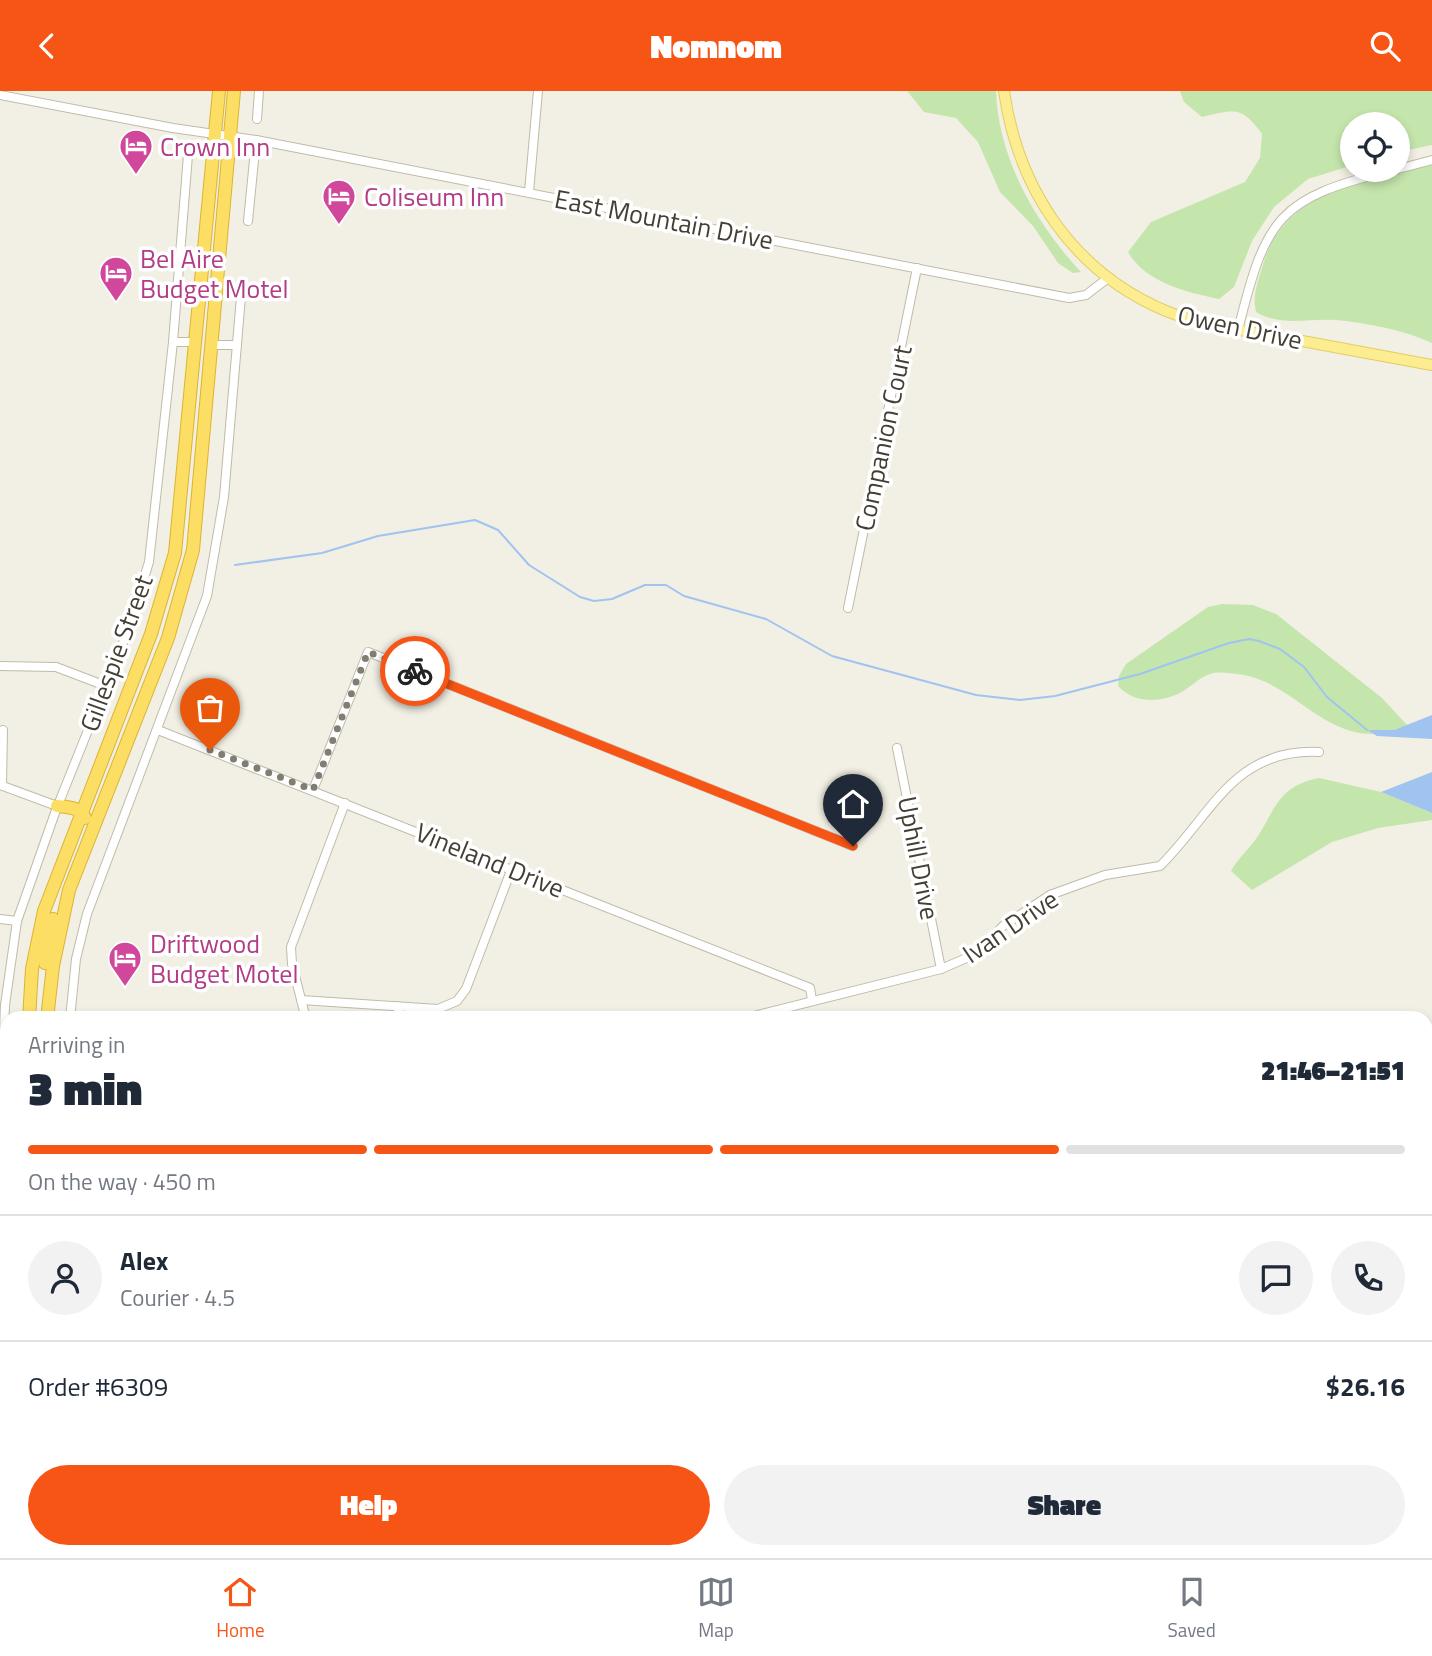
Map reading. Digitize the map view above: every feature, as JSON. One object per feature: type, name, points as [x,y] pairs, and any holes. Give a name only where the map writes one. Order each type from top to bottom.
[{"type":"highway","points":[[30,1011],[37,937],[75,824],[151,634],[169,578],[179,529],[219,91]]},
{"type":"highway","points":[[48,1011],[58,933],[69,890],[169,638],[186,585],[198,512],[234,91]]},
{"type":"highway","points":[[208,215],[205,338],[212,345]]},
{"type":"highway","points":[[48,1004],[43,993],[48,939],[85,817],[80,811],[65,805],[59,807],[75,824]]},
{"type":"main road","name":"Owen Drive","points":[[1004,91],[1014,142],[1035,193],[1067,240],[1108,278],[1167,311],[1238,330],[1432,365]]},
{"type":"street","points":[[257,119],[259,91]]},
{"type":"street","points":[[529,193],[538,91]]},
{"type":"street","name":"East Mountain Drive","points":[[0,95],[215,135],[256,140],[1069,298],[1086,295],[1108,278]]},
{"type":"street","points":[[248,221],[256,140]]},
{"type":"street","name":"Gillespie Street","points":[[5,1011],[17,921],[127,632],[149,562],[173,342],[188,155]]},
{"type":"street","points":[[1410,166],[1432,160]]},
{"type":"street","points":[[1238,330],[1256,259],[1278,222],[1300,204],[1331,187],[1349,182]]},
{"type":"street","name":"Companion Court","points":[[848,608],[917,268]]},
{"type":"street","points":[[71,1011],[76,959],[87,914],[207,596],[224,497],[242,285]]},
{"type":"street","points":[[173,342],[196,342]]},
{"type":"street","points":[[212,345],[237,345]]},
{"type":"street","points":[[313,790],[368,652],[853,846]]},
{"type":"street","points":[[0,666],[56,667],[106,686]]},
{"type":"street","points":[[3,730],[1,785],[59,807]]},
{"type":"street","name":"Vineland Drive","points":[[158,730],[810,988],[812,1000]]},
{"type":"street","name":"Uphill Drive","points":[[897,748],[941,969]]},
{"type":"street","name":"Ivan Drive","points":[[771,1011],[941,969],[978,953],[1003,926],[1050,895],[1105,875],[1160,866],[1238,775],[1261,761],[1303,752],[1319,752]]},
{"type":"street","points":[[304,1011],[292,964],[292,938],[345,803]]},
{"type":"street","points":[[301,1000],[438,1009],[450,1006],[462,996],[512,868]]},
{"type":"street","points":[[0,919],[17,921]]},
{"type":"street","points":[[397,1006],[399,1011]]},
{"type":"green space","points":[[907,91],[996,91],[1004,141],[1022,189],[1049,233],[1081,272],[1073,273],[1058,263],[1033,226],[1000,192],[978,142],[956,118],[924,112]]},
{"type":"green space","points":[[1180,91],[1432,91],[1432,145],[1410,150],[1410,112],[1340,112],[1340,169],[1308,179],[1274,207],[1252,241],[1234,287],[1219,299],[1180,289],[1156,279],[1136,263],[1128,252],[1151,222],[1245,182],[1260,158],[1262,134],[1248,118],[1236,112],[1202,117],[1184,102]]},
{"type":"green space","points":[[1432,164],[1432,343],[1410,334],[1373,325],[1336,320],[1285,321],[1265,317],[1256,312],[1255,294],[1263,265],[1274,240],[1289,220],[1308,204],[1355,183],[1410,182],[1410,169]]},
{"type":"green space","points":[[1222,604],[1253,605],[1276,614],[1382,698],[1407,725],[1394,730],[1369,730],[1373,734],[1354,732],[1320,716],[1273,685],[1237,674],[1210,674],[1178,694],[1154,700],[1131,696],[1118,686],[1119,676],[1126,664],[1208,607]]},
{"type":"green space","points":[[1319,778],[1381,792],[1432,813],[1432,820],[1378,828],[1332,842],[1252,890],[1231,871],[1258,836],[1281,798],[1296,786]]},
{"type":"water","points":[[1432,715],[1432,739],[1377,736],[1367,730],[1394,730]]},
{"type":"water","points":[[1432,772],[1432,813],[1381,792]]},
{"type":"waterway","points":[[235,565],[322,553],[378,536],[475,520],[498,530],[529,565],[580,597],[594,601],[612,599],[645,585],[666,585],[684,596],[766,619],[832,656],[976,695],[1020,700],[1055,696],[1140,674],[1229,643],[1249,639],[1259,641],[1280,649],[1304,667],[1327,697],[1367,730]]},
{"type":"way so far","points":[[210,750],[313,790],[368,652],[415,671]]},
{"type":"place","name":"Crown Inn","points":[[136,176]]},
{"type":"place","name":"Coliseum Inn","points":[[339,226]]},
{"type":"place","name":"Bel Aire Budget Motel","points":[[116,303]]},
{"type":"place","name":"Driftwood Budget Motel","points":[[125,988]]},
{"type":"route","points":[[415,671],[853,846]]}]
